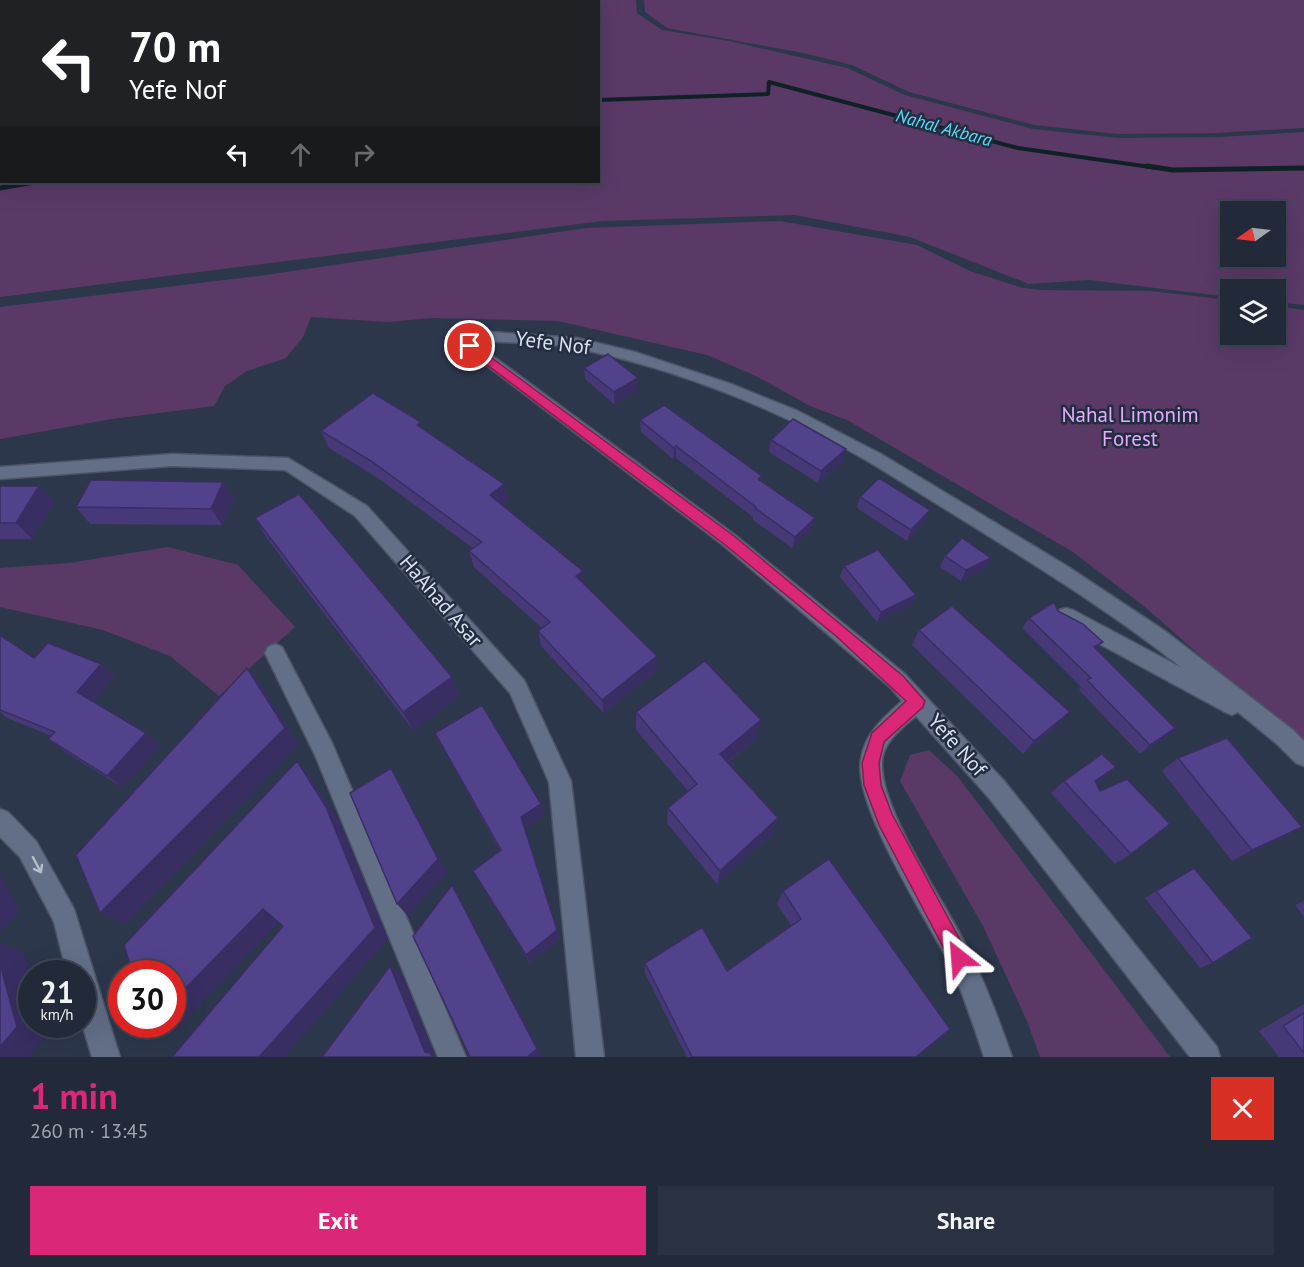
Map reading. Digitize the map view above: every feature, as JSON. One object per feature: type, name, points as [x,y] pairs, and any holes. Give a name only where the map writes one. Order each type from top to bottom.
[{"type":"street","name":"Yefe Nof","points":[[1207,1057],[997,790],[898,681],[729,540],[470,346],[476,336],[577,343],[635,357],[725,388],[792,415],[875,458],[1060,571],[1158,637],[1258,716],[1304,756]]},
{"type":"street","name":"HaAhad Asar","points":[[0,474],[172,460],[288,464],[361,511],[517,687],[560,781],[590,1057]]},
{"type":"street","points":[[1059,613],[1216,698],[1258,716]]},
{"type":"street","points":[[275,653],[324,750],[452,1057]]},
{"type":"street","points":[[917,701],[878,738],[870,763],[872,785],[886,819],[959,958],[986,1021],[998,1057]]},
{"type":"street","points":[[0,820],[28,849],[65,918],[76,960]]},
{"type":"street","points":[[96,1025],[106,1057]]},
{"type":"green space","points":[[600,0],[636,0],[637,13],[662,30],[729,41],[847,68],[905,95],[1033,129],[1119,138],[1219,137],[1304,132],[1304,305],[1286,303],[1286,279],[1220,279],[1220,296],[1089,280],[1029,284],[910,237],[795,215],[603,221],[0,297],[0,183],[600,183]]},
{"type":"green space","points":[[644,0],[1304,0],[1304,128],[1215,133],[1117,134],[1034,125],[909,92],[852,65],[803,53],[667,28],[645,12]]},
{"type":"green space","name":"Nahal Limonim Forest","points":[[780,221],[917,245],[970,271],[1023,288],[1150,291],[1220,299],[1220,345],[1286,345],[1286,308],[1304,310],[1304,747],[1145,607],[1073,552],[847,420],[810,406],[756,376],[707,355],[558,321],[432,318],[387,322],[311,317],[303,337],[286,358],[247,371],[225,386],[214,406],[112,419],[0,439],[0,307],[259,276],[586,228]]},
{"type":"green space","points":[[168,547],[238,565],[295,627],[219,696],[170,656],[103,630],[0,607],[0,568],[69,563]]},
{"type":"green space","points":[[929,750],[958,777],[1170,1057],[1040,1057],[1027,1021],[983,926],[900,781],[910,755]]},
{"type":"building","points":[[608,354],[638,378],[614,392],[584,368]]},
{"type":"building","points":[[373,393],[421,422],[417,425],[504,484],[490,495],[583,571],[576,576],[657,656],[602,700],[538,631],[550,622],[469,551],[482,542],[371,461],[321,431]]},
{"type":"building","points":[[664,405],[762,476],[758,479],[815,518],[795,537],[676,446],[674,448],[640,420]]},
{"type":"building","points":[[793,419],[846,449],[821,471],[771,440]]},
{"type":"building","points":[[879,478],[930,510],[911,530],[860,497]]},
{"type":"building","points":[[91,480],[223,482],[211,509],[76,507]]},
{"type":"building","points":[[0,486],[39,486],[16,523],[0,523]]},
{"type":"building","points":[[299,494],[452,677],[403,712],[255,518]]},
{"type":"building","points":[[962,538],[991,558],[966,570],[945,556]]},
{"type":"building","points":[[878,550],[916,595],[881,612],[844,566]]},
{"type":"building","points":[[1054,602],[1058,611],[1083,624],[1103,642],[1094,647],[1175,728],[1150,745],[1087,680],[1091,678],[1029,618]]},
{"type":"building","points":[[952,606],[1070,712],[1034,741],[919,630]]},
{"type":"building","points":[[0,635],[34,658],[48,643],[101,664],[77,692],[146,733],[107,776],[48,739],[55,732],[0,710]]},
{"type":"building","points":[[705,661],[761,720],[720,754],[778,818],[720,871],[668,808],[697,784],[636,712]]},
{"type":"building","points":[[247,668],[285,728],[100,913],[76,855]]},
{"type":"building","points":[[482,705],[541,804],[521,817],[557,930],[526,955],[473,871],[501,850],[435,733]]},
{"type":"building","points":[[1227,738],[1302,827],[1252,850],[1178,758]]},
{"type":"building","points":[[1102,754],[1116,767],[1095,781],[1100,791],[1127,779],[1170,824],[1131,854],[1064,781]]},
{"type":"building","points":[[297,761],[326,807],[375,928],[259,1057],[172,1057],[283,926],[263,909],[186,988],[186,960],[129,960],[124,945]]},
{"type":"building","points":[[391,768],[438,859],[397,904],[350,793]]},
{"type":"building","points":[[829,859],[950,1029],[916,1057],[692,1057],[645,963],[702,927],[727,971],[801,919],[783,891]]},
{"type":"building","points":[[1194,868],[1252,938],[1213,963],[1156,891]]},
{"type":"building","points":[[452,885],[537,1049],[527,1057],[470,1057],[413,936]]},
{"type":"building","points":[[0,964],[17,1027],[0,1047]]},
{"type":"building","points":[[390,966],[425,1052],[430,1053],[432,1057],[322,1057]]},
{"type":"building","points":[[1304,1013],[1304,1053],[1283,1026]]},
{"type":"waterway","name":"Nahal Akbara","points":[[600,100],[768,94],[769,82],[1018,148],[1157,168]]},
{"type":"waterway","name":"Nahal Akbara","points":[[1147,166],[1173,170],[1304,168]]},
{"type":"waterway","name":"Nahal Akbara","points":[[0,188],[28,183]]},
{"type":"route","points":[[470,346],[729,540],[841,632],[898,681],[917,701],[878,738],[870,763],[872,785],[886,819],[959,958]]}]
